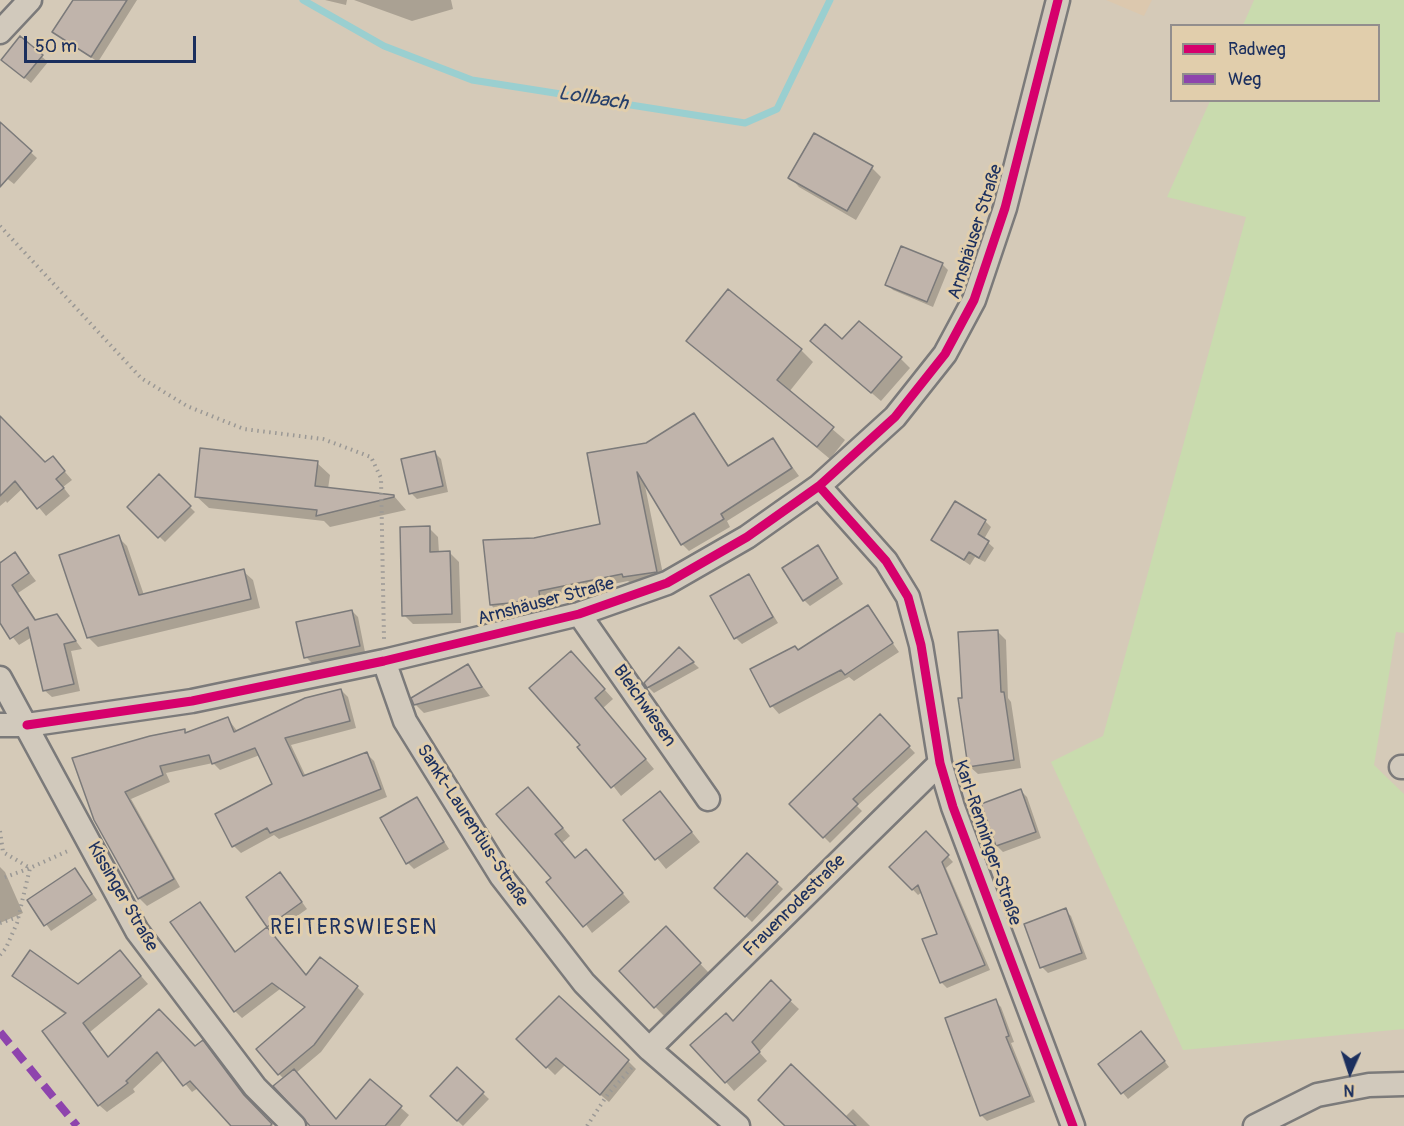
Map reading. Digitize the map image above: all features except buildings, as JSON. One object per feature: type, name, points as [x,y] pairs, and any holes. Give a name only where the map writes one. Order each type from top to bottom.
[{"type":"street","points":[[0,32],[30,0]]},
{"type":"street","name":"Arnshäuser Straße","points":[[0,725],[27,725],[192,701],[384,661],[579,614],[667,583],[747,537],[819,486],[896,417],[945,354],[974,300],[1005,208],[1058,0]]},
{"type":"street","name":"Karl-Renninger-Straße","points":[[819,486],[886,561],[908,597],[921,645],[940,763],[953,807],[1073,1126]]},
{"type":"street","name":"Bleichwiesen","points":[[579,614],[708,799]]},
{"type":"street","name":"Sankt-Laurentius-Straße","points":[[384,661],[405,721],[501,876],[584,983],[649,1049],[738,1126]]},
{"type":"street","name":"Kissinger Straße","points":[[0,678],[137,931],[255,1087],[294,1126]]},
{"type":"street","name":"Frauenrodestraße","points":[[649,1049],[940,763]]},
{"type":"street","points":[[1255,1126],[1268,1117],[1317,1095],[1369,1085],[1404,1084]]},
{"type":"path","points":[[0,226],[141,378],[187,406],[244,429],[323,439],[371,457],[381,478],[384,661]]},
{"type":"path","points":[[0,831],[2,853],[30,868]]},
{"type":"path","points":[[3,878],[89,841]]},
{"type":"path","points":[[0,955],[6,948],[18,917],[30,868]]},
{"type":"path","points":[[0,923],[18,917]]},
{"type":"path","points":[[587,1126],[608,1094],[649,1049]]},
{"type":"shaded area","points":[[1106,0],[1152,0],[1144,16]]},
{"type":"green space","points":[[1254,0],[1404,0],[1404,633],[1396,632],[1374,765],[1404,794],[1404,1029],[1183,1050],[1051,762],[1103,736],[1246,217],[1167,197],[1210,102],[1380,102],[1380,24],[1243,24]]},
{"type":"waterway","name":"Lollbach","points":[[303,0],[384,46],[472,80],[745,123],[777,109],[830,0]]},
{"type":"marked path","points":[[0,1032],[77,1126]]},
{"type":"cycle path","points":[[27,725],[192,701],[384,661],[579,614],[667,583],[747,537],[819,486],[895,417],[945,354],[974,300],[1005,208],[1058,0]]},
{"type":"cycle path","points":[[819,486],[886,561],[908,597],[921,645],[940,763],[953,807],[1073,1126]]},
{"type":"district","name":"REITERSWIESEN","points":[[354,929]]}]
